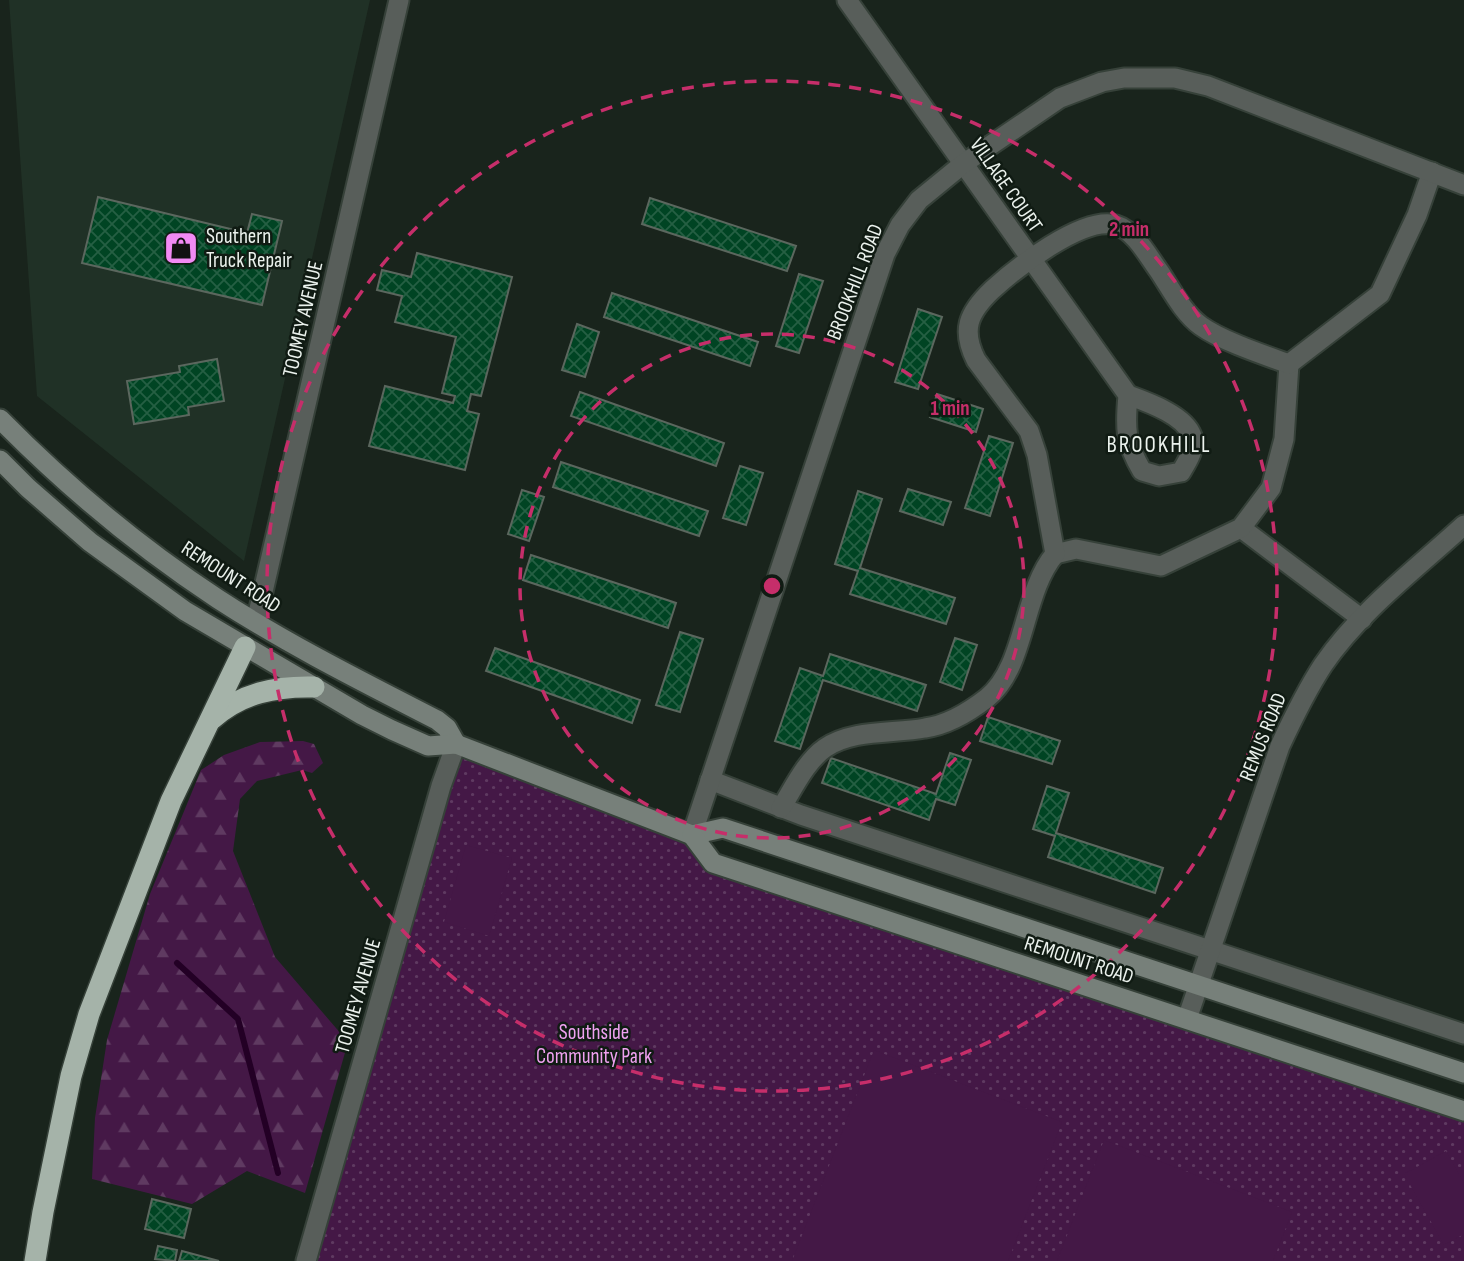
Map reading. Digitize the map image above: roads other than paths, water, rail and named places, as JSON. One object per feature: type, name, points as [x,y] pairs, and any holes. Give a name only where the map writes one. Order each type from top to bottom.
[{"type":"highway","points":[[35,1261],[71,1076],[89,1014],[171,801],[245,647]]},
{"type":"highway","points":[[206,726],[231,704],[250,695],[282,687],[314,687]]},
{"type":"main road","name":"REMOUNT ROAD","points":[[0,419],[111,521],[216,598],[437,720],[447,728],[456,744]]},
{"type":"main road","name":"REMOUNT ROAD","points":[[0,460],[90,542],[185,611],[362,715],[423,744],[441,747],[456,744],[692,835],[713,863],[1464,1111]]},
{"type":"main road","name":"TOOMEY AVENUE","points":[[245,647],[256,622]]},
{"type":"main road","name":"REMOUNT ROAD","points":[[692,835],[723,828],[1464,1073]]},
{"type":"street","name":"TOOMEY AVENUE","points":[[256,622],[399,0]]},
{"type":"street","name":"VILLAGE COURT","points":[[847,0],[1128,395]]},
{"type":"street","name":"BROOKHILL ROAD","points":[[692,835],[885,254],[900,225],[919,200],[963,164],[1060,98],[1102,82],[1158,77],[1208,86],[1464,184]]},
{"type":"street","points":[[1055,554],[1076,549],[1161,566],[1241,528],[1271,488],[1284,439],[1289,364],[1380,294],[1417,215],[1432,172]]},
{"type":"street","points":[[781,808],[823,749],[856,736],[927,728],[952,720],[987,697],[1000,684],[1010,664],[1040,577],[1055,554],[1037,455],[1029,431],[976,360],[968,335],[967,326],[973,313],[991,291],[1030,259],[1077,232],[1098,225],[1115,225],[1127,231],[1141,245],[1187,311],[1201,326],[1251,350],[1289,364]]},
{"type":"street","name":"REMUS ROAD","points":[[1187,1018],[1280,746],[1295,714],[1324,663],[1362,619],[1464,525]]},
{"type":"street","points":[[1241,528],[1362,619]]},
{"type":"street","name":"TOOMEY AVENUE","points":[[306,1261],[438,796],[456,744]]},
{"type":"street","points":[[710,780],[781,808],[1464,1034]]},
{"type":"waterway","points":[[177,963],[238,1019],[278,1173]]},
{"type":"place","name":"Southern Truck Repair","points":[[181,248]]},
{"type":"district","name":"BROOKHILL","points":[[1159,445]]},
{"type":"park label","name":"Southside Community Park","points":[[594,1044]]}]
